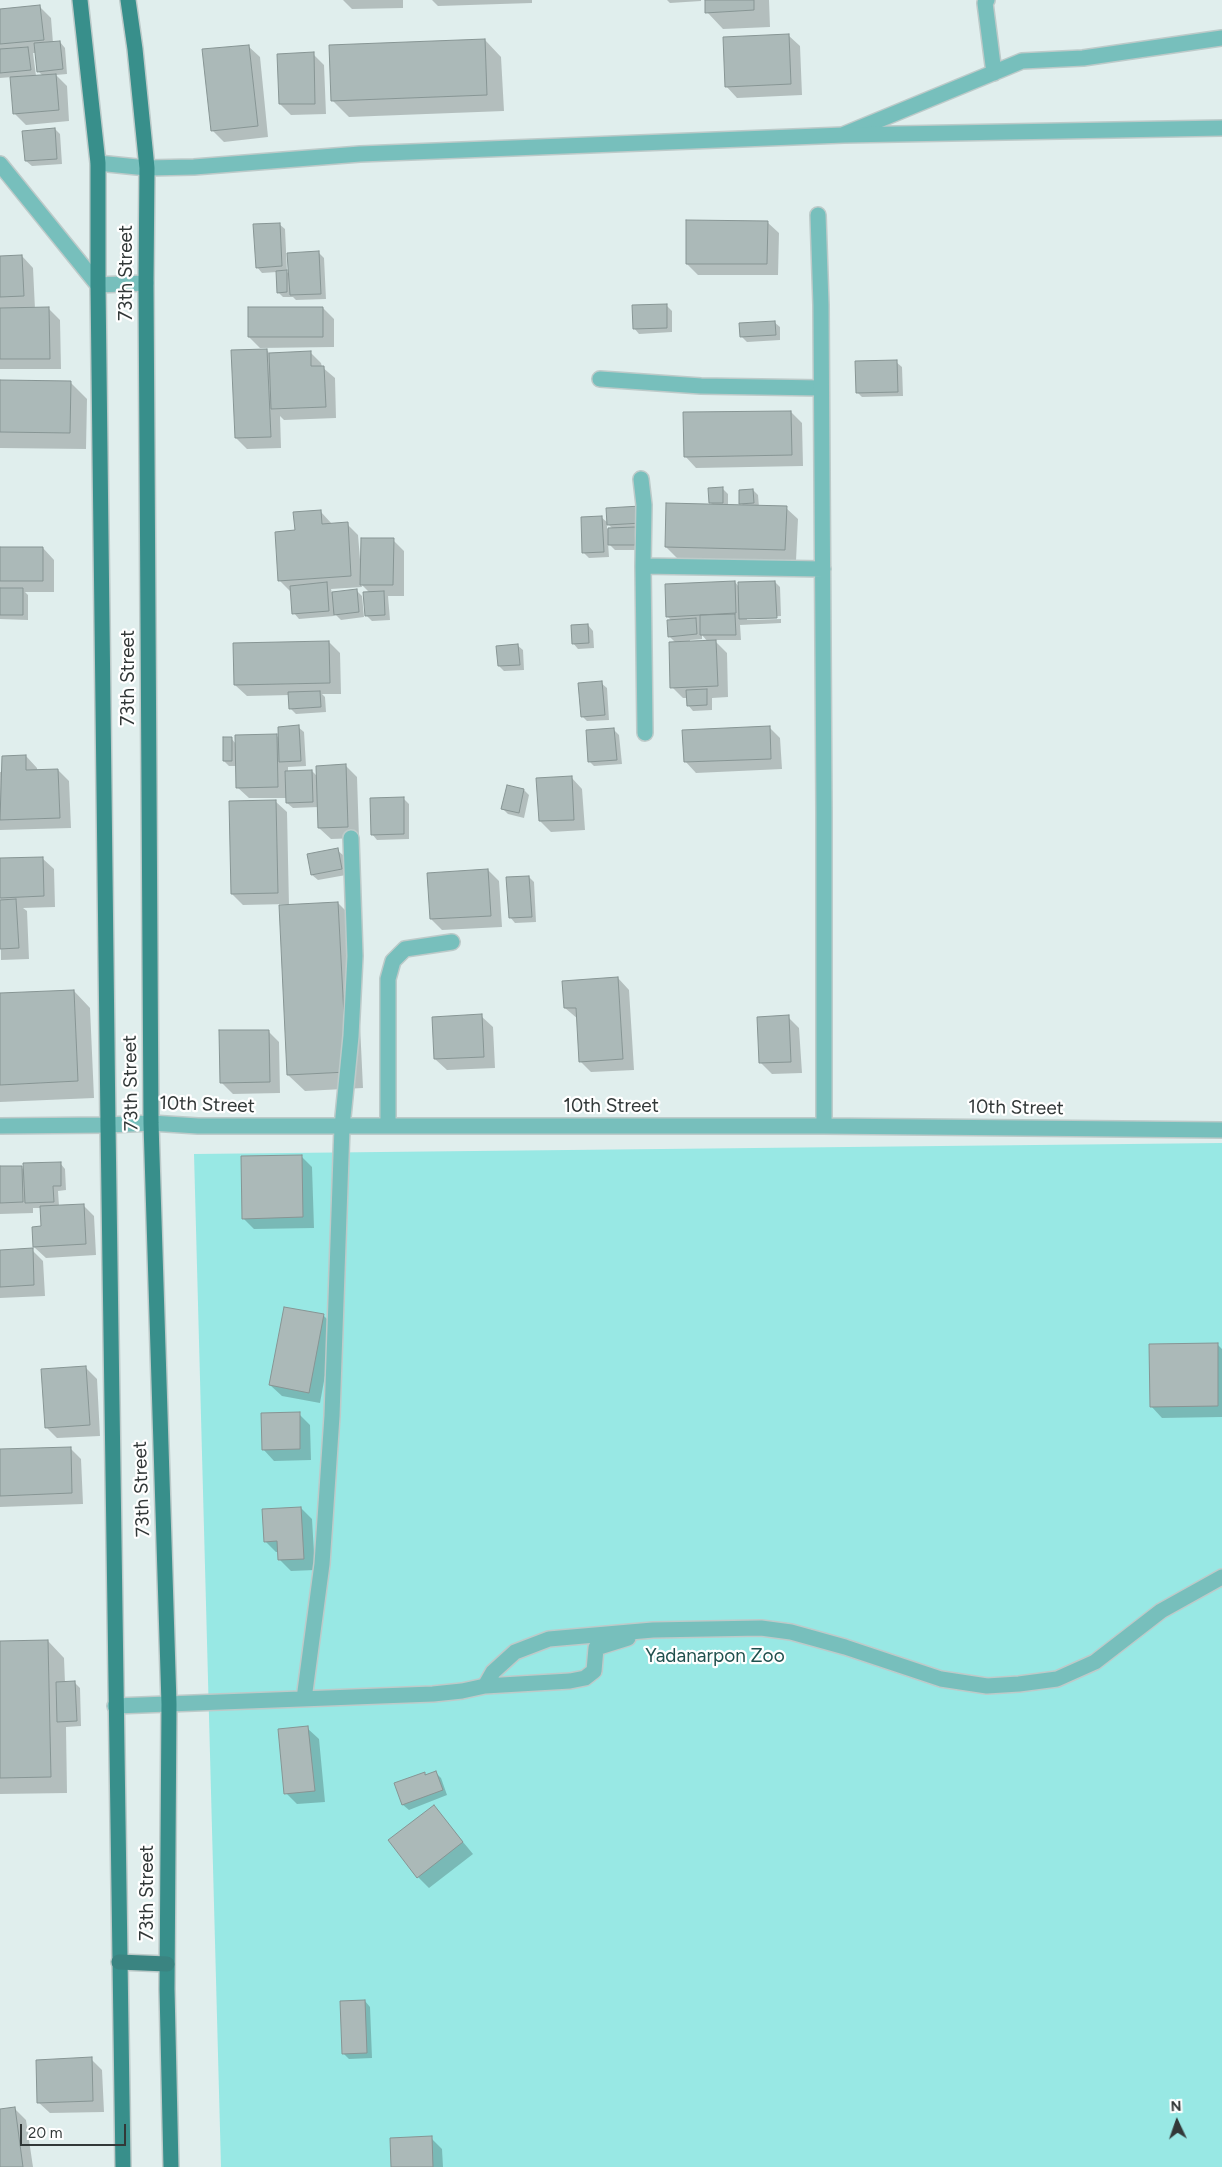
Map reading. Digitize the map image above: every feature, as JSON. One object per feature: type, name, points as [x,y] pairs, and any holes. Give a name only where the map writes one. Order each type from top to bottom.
[{"type":"highway","points":[[119,1962],[167,1964]]},
{"type":"main road","name":"73th Street","points":[[80,0],[98,163],[108,1125],[123,2167]]},
{"type":"main road","name":"73th Street","points":[[128,0],[147,168],[151,1123],[169,1704],[167,1964],[171,2167]]},
{"type":"street","points":[[985,1],[994,73]]},
{"type":"street","points":[[844,135],[1022,61],[1083,58],[1222,38]]},
{"type":"street","points":[[98,163],[147,168],[251,164],[360,154],[844,135],[1222,128]]},
{"type":"street","points":[[0,164],[98,285],[146,284]]},
{"type":"street","points":[[818,215],[821,388],[824,1126]]},
{"type":"street","points":[[600,379],[701,386],[821,388]]},
{"type":"street","points":[[641,479],[644,505],[642,566],[645,733]]},
{"type":"street","points":[[642,566],[822,569]]},
{"type":"street","points":[[304,1699],[322,1564],[332,1416],[342,1127],[351,1036],[355,956],[351,838]]},
{"type":"street","points":[[388,1126],[388,979],[393,961],[405,949],[452,942]]},
{"type":"street","name":"10th Street","points":[[0,1126],[151,1123],[198,1126],[342,1127],[824,1126],[1222,1130]]},
{"type":"street","points":[[485,1686],[493,1672],[515,1652],[549,1640],[653,1630],[761,1628],[846,1647],[941,1678],[987,1686],[1057,1680],[1095,1662],[1162,1611],[1222,1577]]},
{"type":"street","points":[[116,1706],[433,1694],[485,1686],[551,1683],[585,1678],[594,1671],[596,1648],[653,1630]]},
{"type":"green space","name":"Yadanarpon Zoo","points":[[1222,1143],[1222,2167],[221,2167],[194,1154]]},
{"type":"building","points":[[705,0],[754,0],[754,10],[705,13]]},
{"type":"building","points":[[40,5],[44,40],[0,44],[0,9]]},
{"type":"building","points":[[789,34],[791,84],[725,87],[723,37]]},
{"type":"building","points":[[485,39],[487,95],[331,101],[329,45]]},
{"type":"building","points":[[60,41],[63,69],[37,72],[34,43]]},
{"type":"building","points":[[249,45],[258,126],[211,131],[202,49]]},
{"type":"building","points":[[28,47],[31,70],[0,73],[0,49]]},
{"type":"building","points":[[314,52],[315,104],[279,104],[277,54]]},
{"type":"building","points":[[56,74],[59,110],[13,114],[10,77]]},
{"type":"building","points":[[55,128],[57,159],[25,161],[22,131]]},
{"type":"building","points":[[686,220],[768,221],[767,264],[686,264]]},
{"type":"building","points":[[280,223],[282,266],[256,268],[253,224]]},
{"type":"building","points":[[319,251],[321,294],[290,295],[287,253]]},
{"type":"building","points":[[22,255],[24,296],[0,297],[0,256]]},
{"type":"building","points":[[287,270],[287,292],[277,293],[276,271]]},
{"type":"building","points":[[667,304],[667,328],[633,329],[632,305]]},
{"type":"building","points":[[49,307],[50,359],[0,359],[0,308]]},
{"type":"building","points":[[248,307],[323,307],[323,337],[248,337]]},
{"type":"building","points":[[775,321],[776,335],[740,337],[739,323]]},
{"type":"building","points":[[267,349],[271,437],[235,438],[231,350]]},
{"type":"building","points":[[311,351],[311,366],[324,366],[326,407],[271,409],[269,353]]},
{"type":"building","points":[[897,360],[898,392],[856,393],[855,361]]},
{"type":"building","points":[[0,380],[71,381],[70,433],[0,432]]},
{"type":"building","points":[[791,411],[792,455],[684,457],[683,412]]},
{"type":"building","points":[[723,487],[723,503],[709,503],[708,488]]},
{"type":"building","points":[[753,489],[754,503],[739,504],[739,490]]},
{"type":"building","points":[[666,503],[787,506],[785,550],[665,547]]},
{"type":"building","points":[[641,506],[642,523],[607,525],[606,508]]},
{"type":"building","points":[[321,510],[322,524],[348,522],[351,576],[278,581],[275,532],[295,530],[293,512]]},
{"type":"building","points":[[602,516],[604,552],[582,553],[581,517]]},
{"type":"building","points":[[636,527],[635,545],[608,545],[608,528]]},
{"type":"building","points":[[361,538],[394,538],[393,585],[360,585]]},
{"type":"building","points":[[0,547],[43,547],[43,581],[0,581]]},
{"type":"building","points":[[735,581],[736,613],[666,617],[665,584]]},
{"type":"building","points":[[775,581],[777,618],[739,619],[738,582]]},
{"type":"building","points":[[327,582],[329,611],[292,614],[290,586]]},
{"type":"building","points":[[0,588],[23,588],[23,615],[0,615]]},
{"type":"building","points":[[357,589],[359,612],[334,615],[332,592]]},
{"type":"building","points":[[384,591],[385,615],[365,616],[363,592]]},
{"type":"building","points":[[735,614],[736,635],[700,635],[700,615]]},
{"type":"building","points":[[696,618],[697,634],[668,637],[667,620]]},
{"type":"building","points":[[588,624],[589,643],[572,644],[571,625]]},
{"type":"building","points":[[716,640],[718,686],[670,688],[669,642]]},
{"type":"building","points":[[329,641],[330,683],[234,685],[233,643]]},
{"type":"building","points":[[518,644],[520,665],[498,666],[496,646]]},
{"type":"building","points":[[602,681],[605,715],[581,717],[578,683]]},
{"type":"building","points":[[707,689],[707,705],[687,706],[686,690]]},
{"type":"building","points":[[320,691],[321,707],[289,709],[288,692]]},
{"type":"building","points":[[299,725],[301,761],[279,762],[278,727]]},
{"type":"building","points":[[770,726],[771,759],[684,762],[682,730]]},
{"type":"building","points":[[614,728],[617,760],[588,762],[586,730]]},
{"type":"building","points":[[277,734],[278,787],[236,788],[235,735]]},
{"type":"building","points":[[223,737],[232,737],[232,761],[223,761]]},
{"type":"building","points":[[26,755],[26,770],[58,769],[60,818],[0,820],[2,756]]},
{"type":"building","points":[[346,764],[348,827],[318,828],[316,766]]},
{"type":"building","points":[[312,770],[313,802],[286,803],[285,771]]},
{"type":"building","points":[[572,776],[574,820],[539,821],[536,778]]},
{"type":"building","points":[[507,785],[524,789],[519,813],[501,809]]},
{"type":"building","points":[[404,797],[404,834],[371,835],[370,798]]},
{"type":"building","points":[[276,800],[278,893],[231,894],[229,801]]},
{"type":"building","points":[[338,848],[342,869],[311,875],[307,854]]},
{"type":"building","points":[[43,857],[44,896],[0,898],[0,858]]},
{"type":"building","points":[[488,869],[491,916],[430,919],[427,873]]},
{"type":"building","points":[[529,876],[532,917],[509,918],[506,877]]},
{"type":"building","points":[[16,899],[19,948],[0,949],[0,900]]},
{"type":"building","points":[[338,902],[347,1072],[287,1075],[279,905]]},
{"type":"building","points":[[618,977],[623,1059],[579,1062],[576,1008],[564,1008],[562,981]]},
{"type":"building","points":[[74,990],[78,1081],[0,1085],[0,993]]},
{"type":"building","points":[[482,1014],[484,1057],[434,1059],[432,1017]]},
{"type":"building","points":[[789,1015],[791,1062],[759,1063],[757,1017]]},
{"type":"building","points":[[219,1030],[269,1030],[270,1082],[220,1083]]},
{"type":"building","points":[[302,1155],[303,1217],[242,1219],[241,1156]]},
{"type":"building","points":[[61,1162],[61,1186],[53,1186],[54,1202],[25,1203],[23,1163]]},
{"type":"building","points":[[0,1166],[22,1166],[23,1202],[0,1203]]},
{"type":"building","points":[[84,1204],[86,1244],[33,1247],[32,1227],[41,1226],[40,1206]]},
{"type":"building","points":[[33,1248],[34,1285],[0,1287],[0,1250]]},
{"type":"building","points":[[284,1307],[324,1314],[309,1393],[269,1385]]},
{"type":"building","points":[[1218,1343],[1218,1406],[1150,1407],[1149,1344]]},
{"type":"building","points":[[86,1366],[90,1425],[45,1428],[41,1369]]},
{"type":"building","points":[[300,1412],[300,1449],[262,1450],[261,1413]]},
{"type":"building","points":[[71,1447],[72,1493],[0,1496],[0,1449]]},
{"type":"building","points":[[301,1507],[304,1559],[278,1560],[277,1541],[264,1542],[262,1509]]},
{"type":"building","points":[[48,1640],[51,1777],[0,1778],[0,1641]]},
{"type":"building","points":[[75,1681],[77,1721],[57,1722],[56,1682]]},
{"type":"building","points":[[308,1726],[315,1791],[284,1794],[278,1729]]},
{"type":"building","points":[[436,1771],[443,1790],[402,1805],[394,1783],[425,1772],[425,1775]]},
{"type":"building","points":[[434,1805],[463,1842],[417,1878],[388,1840]]},
{"type":"building","points":[[365,2000],[367,2053],[342,2054],[340,2001]]},
{"type":"building","points":[[92,2057],[93,2101],[37,2103],[36,2060]]},
{"type":"building","points":[[15,2107],[23,2167],[0,2167],[0,2109]]},
{"type":"building","points":[[432,2136],[433,2167],[391,2167],[390,2138]]}]
